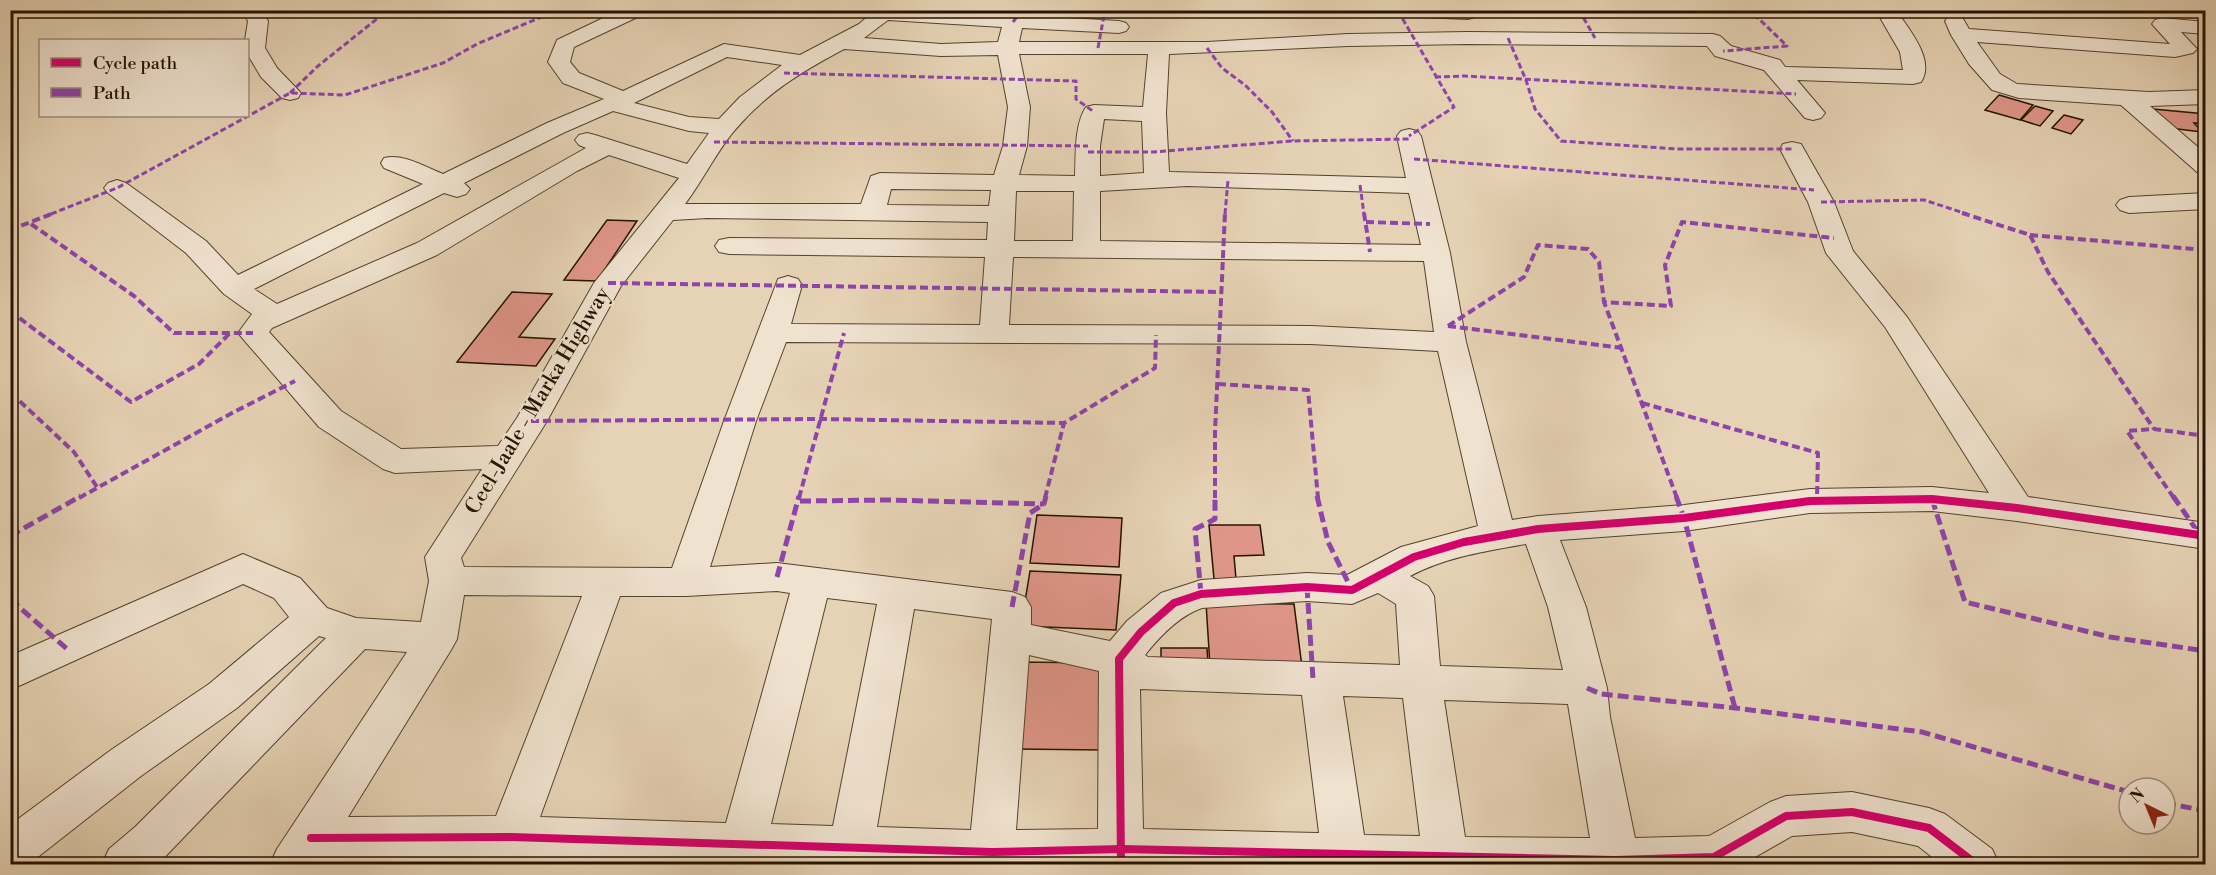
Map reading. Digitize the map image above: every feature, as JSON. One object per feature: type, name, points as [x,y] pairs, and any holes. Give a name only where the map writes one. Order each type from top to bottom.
[{"type":"street","points":[[250,10],[258,21],[254,48],[269,72],[290,93]]},
{"type":"street","points":[[637,10],[564,44],[560,62],[571,78],[618,102],[689,123],[725,127]]},
{"type":"street","points":[[1394,10],[1468,13]]},
{"type":"street","points":[[886,12],[1013,22],[1135,27]]},
{"type":"street","name":"Ceel-Jaale - Marka Highway","points":[[302,851],[437,639],[448,581],[443,556],[531,421],[608,283],[694,175],[702,158],[725,127],[767,85],[802,62],[866,28],[886,12]]},
{"type":"street","points":[[1781,73],[1913,77],[1915,68],[1911,51],[1888,14]]},
{"type":"street","points":[[994,334],[1004,182],[1015,146],[1019,107],[1007,48],[1013,22]]},
{"type":"street","points":[[2205,28],[2162,24],[2186,49],[2175,51],[1957,26],[1989,74],[2007,89],[2127,98],[2179,100],[2205,97]]},
{"type":"street","points":[[1191,28],[1213,29],[1237,46]]},
{"type":"street","points":[[838,42],[941,50],[1159,48],[1348,40],[1467,38],[1713,40],[1723,51],[1772,65],[1813,113]]},
{"type":"street","points":[[1157,179],[1153,152],[1159,48]]},
{"type":"street","points":[[234,288],[555,128],[618,102],[724,50],[802,62]]},
{"type":"street","points":[[2127,98],[2205,168]]},
{"type":"street","points":[[1086,248],[1088,146],[1094,112],[1154,114]]},
{"type":"street","points":[[555,128],[694,175]]},
{"type":"street","points":[[1409,136],[1436,253],[1451,342],[1498,536]]},
{"type":"street","points":[[261,322],[427,249],[568,166],[606,147]]},
{"type":"street","points":[[1792,148],[1821,202],[1840,253],[1897,323],[2017,508]]},
{"type":"street","points":[[393,163],[500,207]]},
{"type":"street","points":[[872,212],[880,181],[1086,184],[1187,178],[1421,186]]},
{"type":"street","points":[[117,188],[196,247],[234,288],[269,312],[253,333],[330,419],[395,461],[509,457]]},
{"type":"street","points":[[2129,205],[2205,201]]},
{"type":"street","points":[[665,213],[707,210],[1002,213]]},
{"type":"street","points":[[729,246],[1436,253]]},
{"type":"street","points":[[686,582],[740,421],[774,333],[788,285]]},
{"type":"street","points":[[774,333],[1311,334],[1451,342]]},
{"type":"street","points":[[1122,857],[1119,659],[1141,632],[1174,603],[1201,594],[1307,587],[1352,590],[1414,556],[1464,542],[1538,529],[1684,518],[1810,501],[1932,499],[2017,508],[2205,536]]},
{"type":"street","points":[[1538,529],[1567,607],[1587,688],[1589,717],[1616,862]]},
{"type":"street","points":[[10,675],[243,568],[287,588],[313,619],[356,633],[437,639]]},
{"type":"street","points":[[1377,576],[1415,596],[1421,682],[1445,861]]},
{"type":"street","points":[[448,581],[606,583],[686,582],[777,577],[1012,607],[992,858]]},
{"type":"street","points":[[740,854],[812,582]]},
{"type":"street","points":[[506,851],[606,583]]},
{"type":"street","points":[[849,856],[898,591]]},
{"type":"street","points":[[10,852],[126,763],[223,696],[313,619]]},
{"type":"street","points":[[125,864],[151,842],[356,633]]},
{"type":"street","points":[[1011,636],[1119,659],[1142,673],[1587,688]]},
{"type":"street","points":[[1320,679],[1345,860]]},
{"type":"street","points":[[302,851],[1616,862],[1714,856],[1786,816],[1852,812],[1929,828],[1976,864]]},
{"type":"building","points":[[1494,10],[1532,10],[1533,14],[1494,12]]},
{"type":"building","points":[[1999,95],[2033,105],[2020,120],[1985,110]]},
{"type":"building","points":[[2035,106],[2053,111],[2040,126],[2021,120]]},
{"type":"building","points":[[2153,109],[2206,114],[2206,124],[2194,123],[2202,132],[2170,128]]},
{"type":"building","points":[[2064,115],[2083,120],[2071,134],[2052,128]]},
{"type":"building","points":[[607,220],[637,221],[597,281],[564,280]]},
{"type":"building","points":[[512,292],[552,294],[519,337],[555,339],[536,366],[457,362]]},
{"type":"building","points":[[1037,515],[1122,518],[1119,567],[1030,563]]},
{"type":"building","points":[[1209,525],[1260,525],[1264,555],[1234,556],[1236,579],[1214,579]]},
{"type":"building","points":[[1030,571],[1121,575],[1116,630],[1021,626]]},
{"type":"building","points":[[1206,603],[1294,604],[1302,667],[1210,666]]},
{"type":"building","points":[[1161,648],[1207,648],[1208,664],[1161,664]]},
{"type":"building","points":[[1017,662],[1105,663],[1103,750],[1009,749]]},
{"type":"marked path","points":[[290,93],[318,66],[388,10]]},
{"type":"marked path","points":[[249,116],[290,93],[345,95],[443,63],[477,44],[558,10]]},
{"type":"marked path","points":[[1013,22],[1022,10]]},
{"type":"marked path","points":[[1098,48],[1105,10]]},
{"type":"marked path","points":[[1579,10],[1595,38]]},
{"type":"marked path","points":[[1709,10],[1722,14],[1757,17],[1787,46],[1723,51]]},
{"type":"marked path","points":[[1398,11],[1454,107],[1409,136]]},
{"type":"marked path","points":[[1508,38],[1526,80],[1535,109],[1561,141],[1677,149],[1792,149]]},
{"type":"marked path","points":[[1207,48],[1222,68],[1245,85],[1272,112],[1293,141]]},
{"type":"marked path","points":[[784,73],[1076,81],[1076,99],[1094,112]]},
{"type":"marked path","points":[[1435,77],[1465,76],[1796,94]]},
{"type":"marked path","points":[[10,230],[117,188],[246,117]]},
{"type":"marked path","points":[[1088,152],[1153,152],[1293,141],[1409,139]]},
{"type":"marked path","points":[[714,142],[1088,146]]},
{"type":"marked path","points":[[1414,159],[1814,190]]},
{"type":"marked path","points":[[1201,594],[1195,529],[1215,519],[1215,432],[1221,335],[1222,250],[1228,180]]},
{"type":"marked path","points":[[1360,185],[1370,252]]},
{"type":"marked path","points":[[1821,202],[1924,200],[2030,235],[2048,272],[2154,429]]},
{"type":"marked path","points":[[1366,222],[1430,224]]},
{"type":"marked path","points":[[1735,708],[1684,518],[1604,302],[1671,306],[1665,265],[1682,222],[1834,238]]},
{"type":"marked path","points":[[31,224],[134,296],[174,333],[253,333]]},
{"type":"marked path","points":[[2030,235],[2206,250]]},
{"type":"marked path","points":[[10,245],[13,246],[10,247]]},
{"type":"marked path","points":[[1448,326],[1524,277],[1538,245],[1588,249],[1599,262],[1604,302]]},
{"type":"marked path","points":[[608,283],[1222,292]]},
{"type":"marked path","points":[[10,311],[131,402],[199,364],[230,333]]},
{"type":"marked path","points":[[1448,326],[1622,348]]},
{"type":"marked path","points":[[777,577],[844,333]]},
{"type":"marked path","points":[[1012,607],[1030,513],[1044,504],[1064,423],[1155,368],[1156,335]]},
{"type":"marked path","points":[[10,536],[232,413],[295,381]]},
{"type":"marked path","points":[[1218,384],[1308,390],[1316,490],[1328,542],[1352,590]]},
{"type":"marked path","points":[[11,393],[74,452],[97,487]]},
{"type":"marked path","points":[[1642,403],[1818,453],[1817,501]]},
{"type":"marked path","points":[[531,421],[821,419],[1064,423]]},
{"type":"marked path","points":[[2200,535],[2127,431],[2154,429],[2206,436]]},
{"type":"marked path","points":[[1932,499],[1965,602],[2110,637],[2206,651]]},
{"type":"marked path","points":[[800,501],[889,500],[1044,504]]},
{"type":"marked path","points":[[1307,587],[1313,679]]},
{"type":"marked path","points":[[10,599],[67,649]]},
{"type":"marked path","points":[[1587,688],[1601,694],[1735,708],[1922,732],[2117,789]]},
{"type":"marked path","points":[[2177,805],[2206,811]]},
{"type":"cycle path","points":[[1121,864],[1119,659],[1141,632],[1174,603],[1201,594],[1307,587],[1352,590],[1414,557],[1464,542],[1538,529],[1684,518],[1810,501],[1932,499],[2017,508],[2206,536]]},
{"type":"cycle path","points":[[311,838],[511,837],[992,852],[1122,849],[1615,860],[1714,857],[1786,816],[1852,812],[1929,828],[1976,864]]}]
